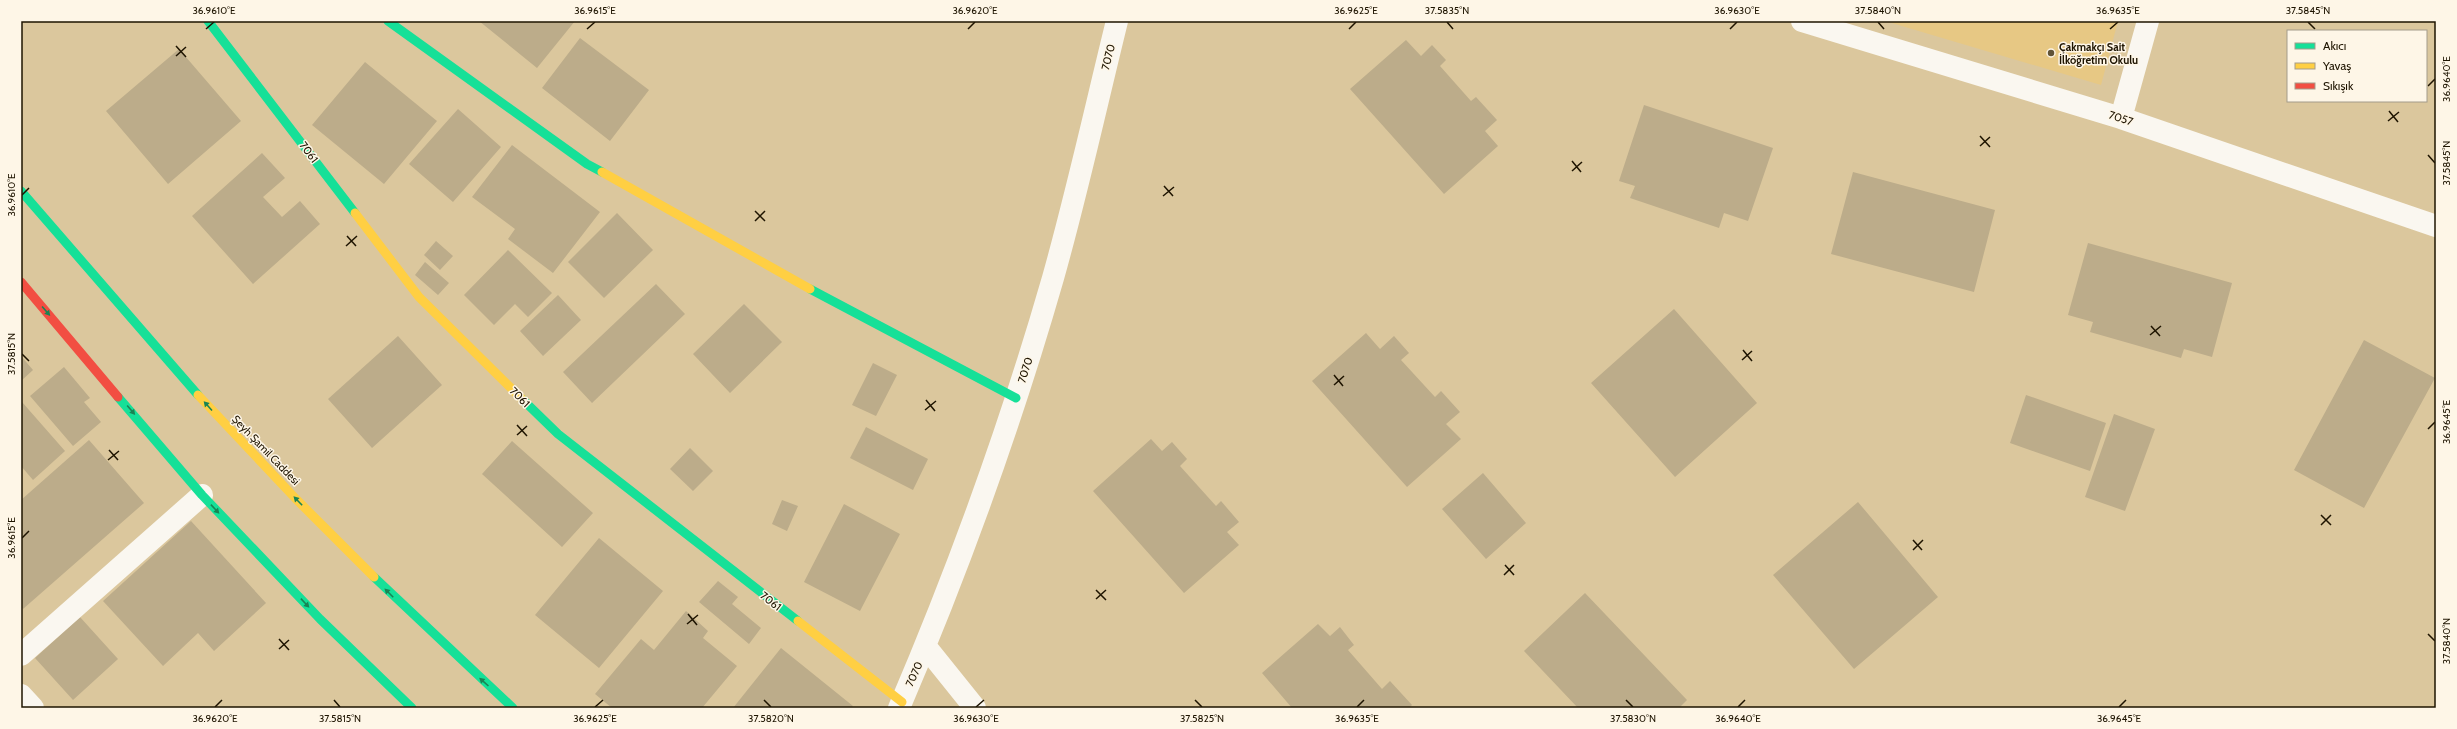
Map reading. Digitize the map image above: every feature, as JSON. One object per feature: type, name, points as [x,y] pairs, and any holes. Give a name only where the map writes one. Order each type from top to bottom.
[{"type":"street","name":"7061","points":[[208,21],[419,297],[558,434],[901,705]]},
{"type":"street","points":[[388,21],[587,164],[790,278],[1016,398]]},
{"type":"street","name":"7070","points":[[901,705],[926,647],[1016,398],[1053,277],[1117,21]]},
{"type":"street","name":"7057","points":[[1802,21],[2121,118],[2436,226]]},
{"type":"street","points":[[2121,118],[2148,21]]},
{"type":"street","name":"Şeyh Şamil Caddesi","points":[[21,191],[236,437],[330,535],[413,617],[513,708]]},
{"type":"street","points":[[21,282],[202,495],[320,619],[412,708]]},
{"type":"street","points":[[21,655],[202,495]]},
{"type":"street","points":[[926,647],[975,708]]},
{"type":"street","points":[[21,696],[33,708]]},
{"type":"shaded area","name":"Çakmakçı Sait İlköğretim Okulu","points":[[1885,21],[2118,21],[2101,85]]},
{"type":"building","points":[[479,21],[575,21],[537,68]]},
{"type":"building","points":[[580,38],[649,90],[610,141],[542,88]]},
{"type":"building","points":[[1406,40],[1421,56],[1432,45],[1446,60],[1440,66],[1471,101],[1476,97],[1497,120],[1485,131],[1498,146],[1444,194],[1350,89]]},
{"type":"building","points":[[179,49],[241,121],[168,184],[106,111]]},
{"type":"building","points":[[365,62],[437,121],[384,184],[312,125]]},
{"type":"building","points":[[1644,105],[1773,148],[1748,221],[1724,213],[1719,228],[1630,198],[1635,186],[1619,181]]},
{"type":"building","points":[[458,109],[501,147],[453,202],[409,164]]},
{"type":"building","points":[[512,145],[600,212],[553,273],[508,239],[515,229],[472,197]]},
{"type":"building","points":[[262,153],[285,178],[263,197],[282,217],[300,201],[320,224],[253,284],[192,216]]},
{"type":"building","points":[[1853,172],[1995,210],[1974,292],[1831,254]]},
{"type":"building","points":[[617,213],[653,250],[604,298],[568,262]]},
{"type":"building","points":[[436,241],[453,256],[440,270],[424,255]]},
{"type":"building","points":[[2088,243],[2232,283],[2212,357],[2184,349],[2181,358],[2090,332],[2093,322],[2068,315]]},
{"type":"building","points":[[508,250],[552,293],[528,317],[515,304],[494,325],[464,295]]},
{"type":"building","points":[[425,262],[449,283],[438,295],[415,275]]},
{"type":"building","points":[[656,284],[685,314],[592,403],[563,372]]},
{"type":"building","points":[[558,295],[581,320],[543,356],[520,331]]},
{"type":"building","points":[[744,304],[782,342],[730,393],[693,354]]},
{"type":"building","points":[[1674,309],[1757,403],[1675,477],[1591,383]]},
{"type":"building","points":[[1366,333],[1380,349],[1394,336],[1409,353],[1401,360],[1435,397],[1441,391],[1460,412],[1446,424],[1461,439],[1407,487],[1312,381]]},
{"type":"building","points":[[398,336],[442,385],[372,448],[328,399]]},
{"type":"building","points":[[2364,340],[2435,378],[2364,508],[2294,470]]},
{"type":"building","points":[[21,356],[33,370],[21,381]]},
{"type":"building","points":[[873,363],[897,375],[876,416],[852,405]]},
{"type":"building","points":[[64,367],[90,398],[84,402],[101,422],[73,446],[30,396]]},
{"type":"building","points":[[2026,395],[2106,423],[2090,471],[2010,443]]},
{"type":"building","points":[[22,402],[65,451],[33,480],[21,466]]},
{"type":"building","points":[[2114,414],[2155,429],[2125,511],[2085,497]]},
{"type":"building","points":[[866,427],[928,459],[913,490],[850,458]]},
{"type":"building","points":[[1151,439],[1162,451],[1172,442],[1187,459],[1180,466],[1216,506],[1221,501],[1239,522],[1227,532],[1239,545],[1184,593],[1093,491]]},
{"type":"building","points":[[89,440],[144,503],[23,609],[21,606],[21,500]]},
{"type":"building","points":[[512,441],[593,513],[562,547],[482,474]]},
{"type":"building","points":[[690,448],[713,471],[693,491],[670,469]]},
{"type":"building","points":[[1483,473],[1526,523],[1486,559],[1442,509]]},
{"type":"building","points":[[782,500],[798,506],[787,531],[772,524]]},
{"type":"building","points":[[1858,502],[1938,597],[1854,669],[1773,575]]},
{"type":"building","points":[[844,504],[900,534],[860,611],[804,582]]},
{"type":"building","points":[[191,521],[266,603],[214,651],[198,633],[163,666],[103,601]]},
{"type":"building","points":[[599,538],[663,591],[599,668],[535,615]]},
{"type":"building","points":[[718,581],[738,597],[732,604],[761,628],[749,644],[699,602]]},
{"type":"building","points":[[1585,593],[1687,700],[1679,708],[1578,708],[1524,651]]},
{"type":"building","points":[[686,611],[708,631],[703,638],[737,666],[702,708],[612,708],[595,694],[641,639],[654,650]]},
{"type":"building","points":[[80,617],[118,659],[73,700],[35,658]]},
{"type":"building","points":[[1318,624],[1330,636],[1340,627],[1354,645],[1348,650],[1382,689],[1390,681],[1412,705],[1409,708],[1292,708],[1262,673]]},
{"type":"building","points":[[781,648],[853,706],[851,708],[733,708]]},
{"type":"traffic: fast","points":[[208,21],[355,213]]},
{"type":"traffic: fast","points":[[388,21],[587,164],[602,172]]},
{"type":"traffic: fast","points":[[21,191],[198,395]]},
{"type":"traffic: fast","points":[[810,289],[1016,398]]},
{"type":"traffic: fast","points":[[118,397],[202,495],[320,619],[412,708]]},
{"type":"traffic: fast","points":[[522,399],[558,434],[798,621]]},
{"type":"traffic: fast","points":[[374,577],[513,708]]},
{"type":"traffic: slow","points":[[602,172],[810,289]]},
{"type":"traffic: slow","points":[[355,213],[419,297],[522,399]]},
{"type":"traffic: slow","points":[[198,395],[296,499],[374,577]]},
{"type":"traffic: slow","points":[[798,621],[902,702]]},
{"type":"traffic: jam","points":[[21,282],[118,397]]},
{"type":"place","name":"Çakmakçı Sait İlköğretim Okulu","points":[[2051,53]]}]
